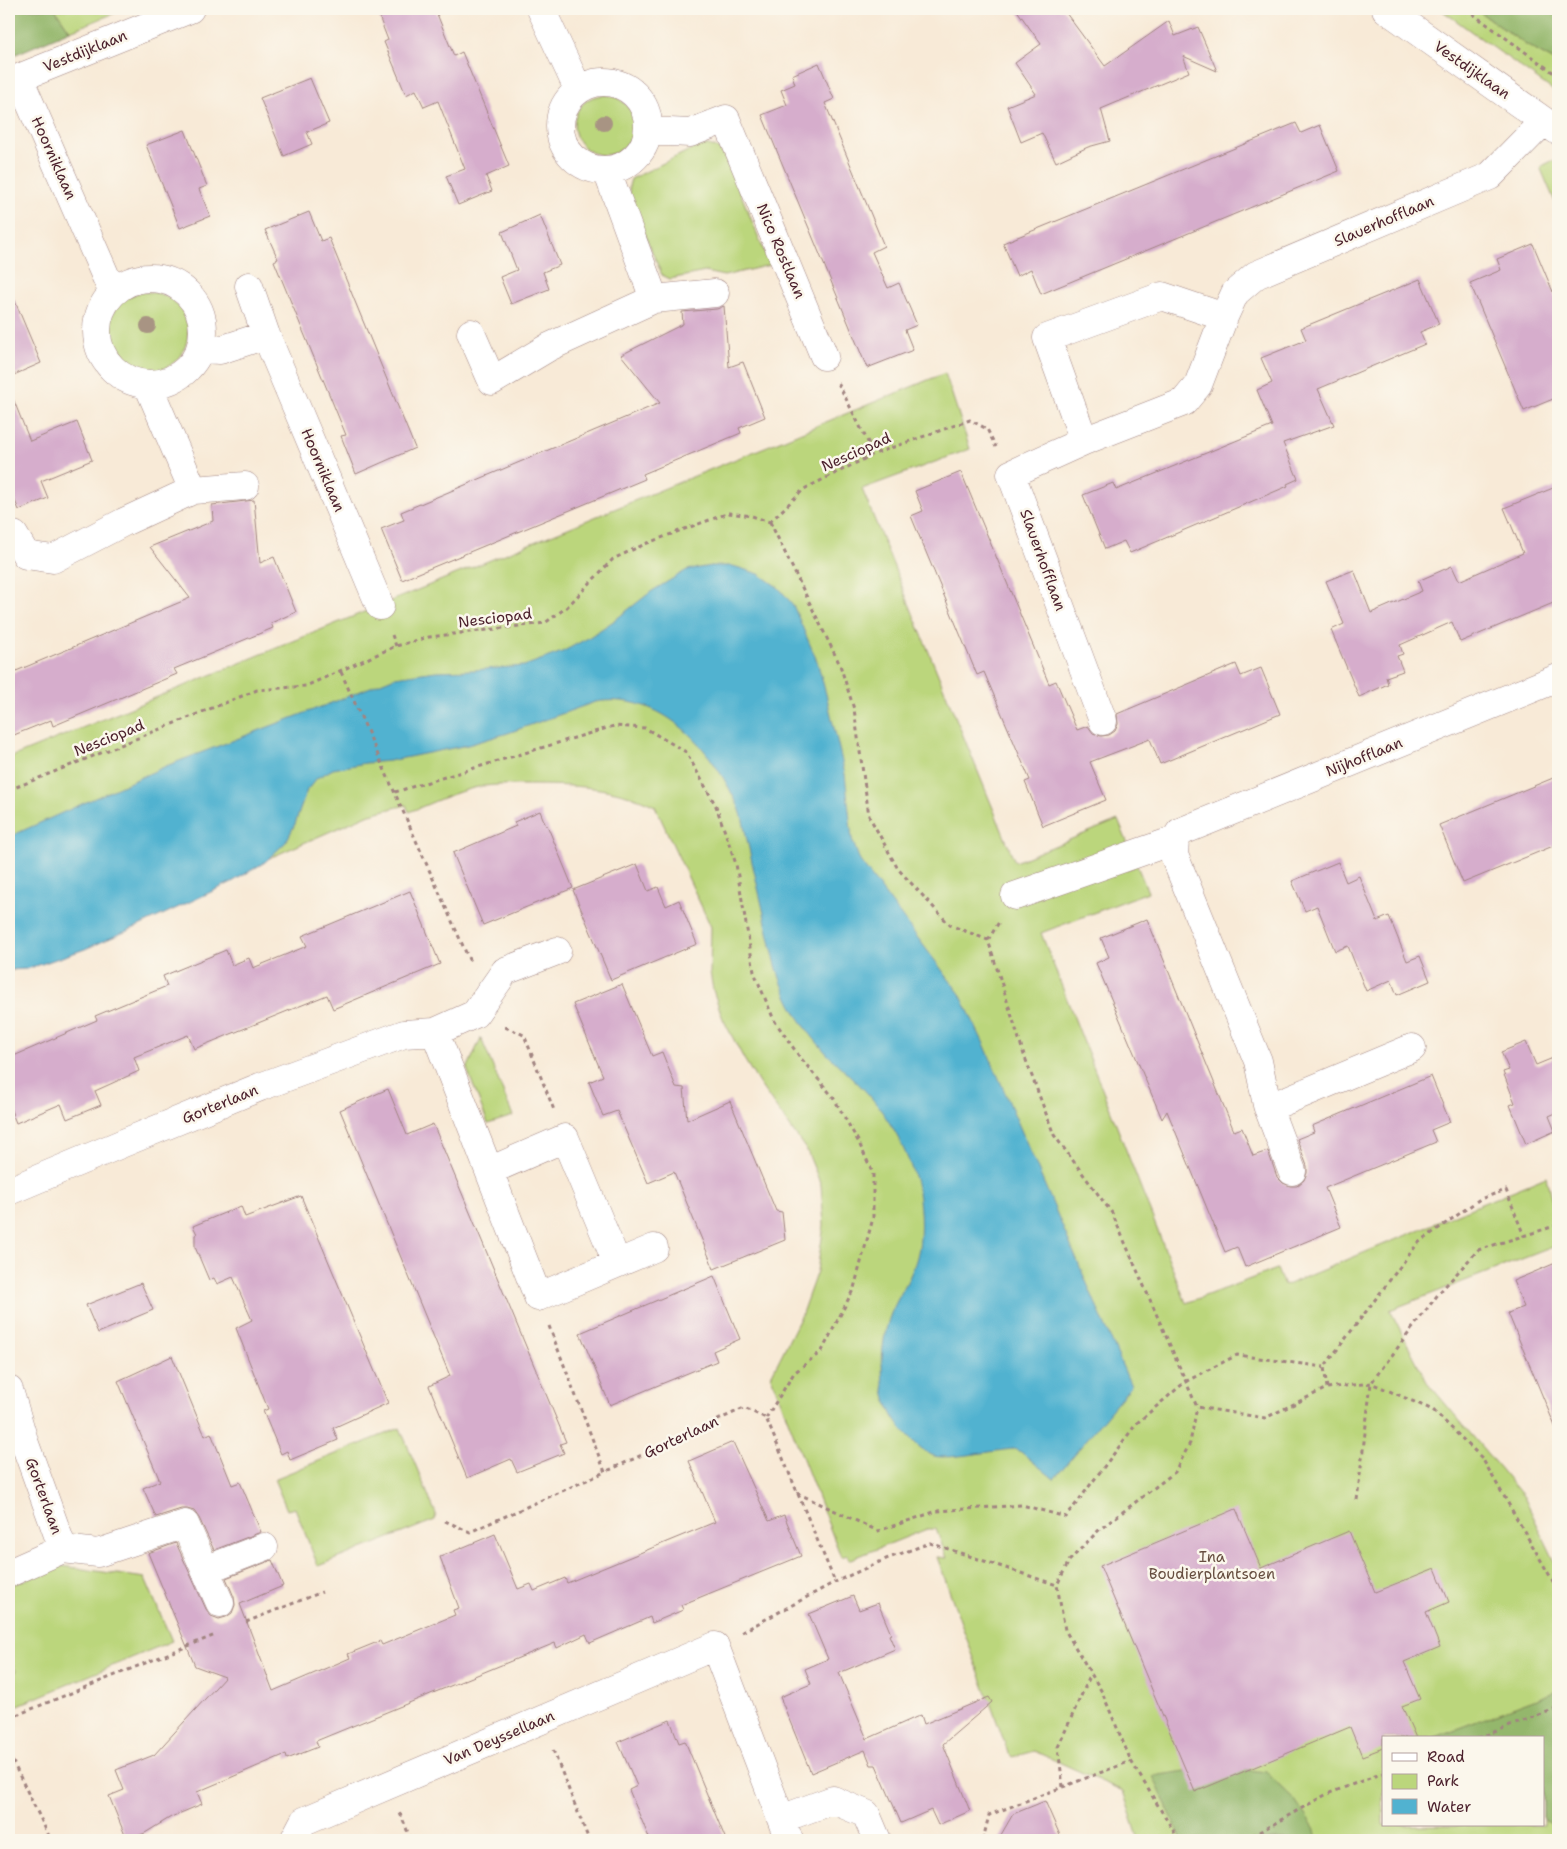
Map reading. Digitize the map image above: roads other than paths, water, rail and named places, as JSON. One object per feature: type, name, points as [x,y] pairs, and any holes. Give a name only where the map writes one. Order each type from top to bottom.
[{"type":"street","name":"Vestdijklaan","points":[[14,80],[190,9]]},
{"type":"street","points":[[541,9],[578,89]]},
{"type":"street","name":"Vestdijklaan","points":[[1386,9],[1551,126]]},
{"type":"street","name":"Hoorniklaan","points":[[14,80],[113,293]]},
{"type":"street","points":[[610,82],[627,88],[639,99],[647,114],[648,132],[644,146],[635,159],[622,168],[607,171],[588,168],[571,158],[561,141],[559,122],[565,104],[578,89],[594,83],[610,82]]},
{"type":"street","name":"Nico Rostlaan","points":[[648,132],[690,133],[726,119],[824,356]]},
{"type":"street","name":"Slauerhofflaan","points":[[1103,721],[1011,474],[1084,441],[1184,402],[1198,385],[1224,316],[1236,293],[1256,275],[1490,176],[1551,126]]},
{"type":"street","points":[[607,171],[654,299]]},
{"type":"street","points":[[150,278],[170,281],[187,292],[199,309],[204,329],[201,349],[193,364],[180,375],[165,382],[148,385],[128,380],[111,368],[100,350],[96,330],[101,310],[113,293],[129,282],[150,278]]},
{"type":"street","name":"Hoorniklaan","points":[[249,286],[266,335],[380,606]]},
{"type":"street","points":[[471,333],[492,381],[548,347],[654,299],[715,293]]},
{"type":"street","points":[[1084,441],[1047,338],[1162,296],[1224,316]]},
{"type":"street","points":[[201,349],[220,350],[266,335]]},
{"type":"street","points":[[148,385],[193,490]]},
{"type":"street","points":[[14,535],[26,555],[53,559],[124,522],[193,490],[245,486]]},
{"type":"street","name":"Nijhofflaan","points":[[1015,896],[1175,840],[1180,832],[1558,678]]},
{"type":"street","points":[[1175,840],[1174,855],[1258,1061],[1268,1108],[1292,1171]]},
{"type":"street","name":"Gorterlaan","points":[[9,1191],[260,1087],[404,1034],[435,1032],[476,1014],[505,971],[557,951]]},
{"type":"street","points":[[435,1032],[538,1297],[654,1248]]},
{"type":"street","points":[[1268,1108],[1412,1048]]},
{"type":"street","points":[[489,1171],[565,1138],[617,1264]]},
{"type":"street","name":"Gorterlaan","points":[[9,1390],[17,1448],[63,1549]]},
{"type":"street","name":"Gorterlaan","points":[[9,1573],[63,1549],[98,1553],[185,1524],[220,1603]]},
{"type":"street","points":[[205,1570],[264,1547]]},
{"type":"street","name":"Van Deyssellaan","points":[[294,1840],[304,1821],[715,1646],[785,1830]]},
{"type":"street","points":[[785,1830],[833,1800],[866,1814],[877,1840]]},
{"type":"water","points":[[711,566],[733,566],[759,574],[779,588],[793,605],[817,661],[826,694],[845,774],[852,839],[860,861],[960,994],[985,1046],[1131,1386],[1054,1479],[1021,1452],[1014,1449],[961,1456],[934,1456],[922,1449],[910,1438],[899,1426],[892,1414],[887,1402],[882,1375],[883,1345],[889,1318],[912,1270],[920,1242],[919,1199],[911,1166],[900,1140],[877,1105],[860,1085],[823,1050],[808,1031],[786,995],[771,947],[739,807],[718,770],[705,752],[675,722],[658,712],[638,704],[617,701],[595,702],[468,745],[389,761],[333,769],[317,778],[307,790],[295,824],[286,842],[265,862],[232,882],[85,949],[27,969],[9,970],[9,838],[13,835],[166,766],[395,677],[436,671],[524,666],[562,652],[588,638],[652,591],[687,570]]},
{"type":"park label","name":"Ina Boudierplantsoen","points":[[1212,1566]]}]
